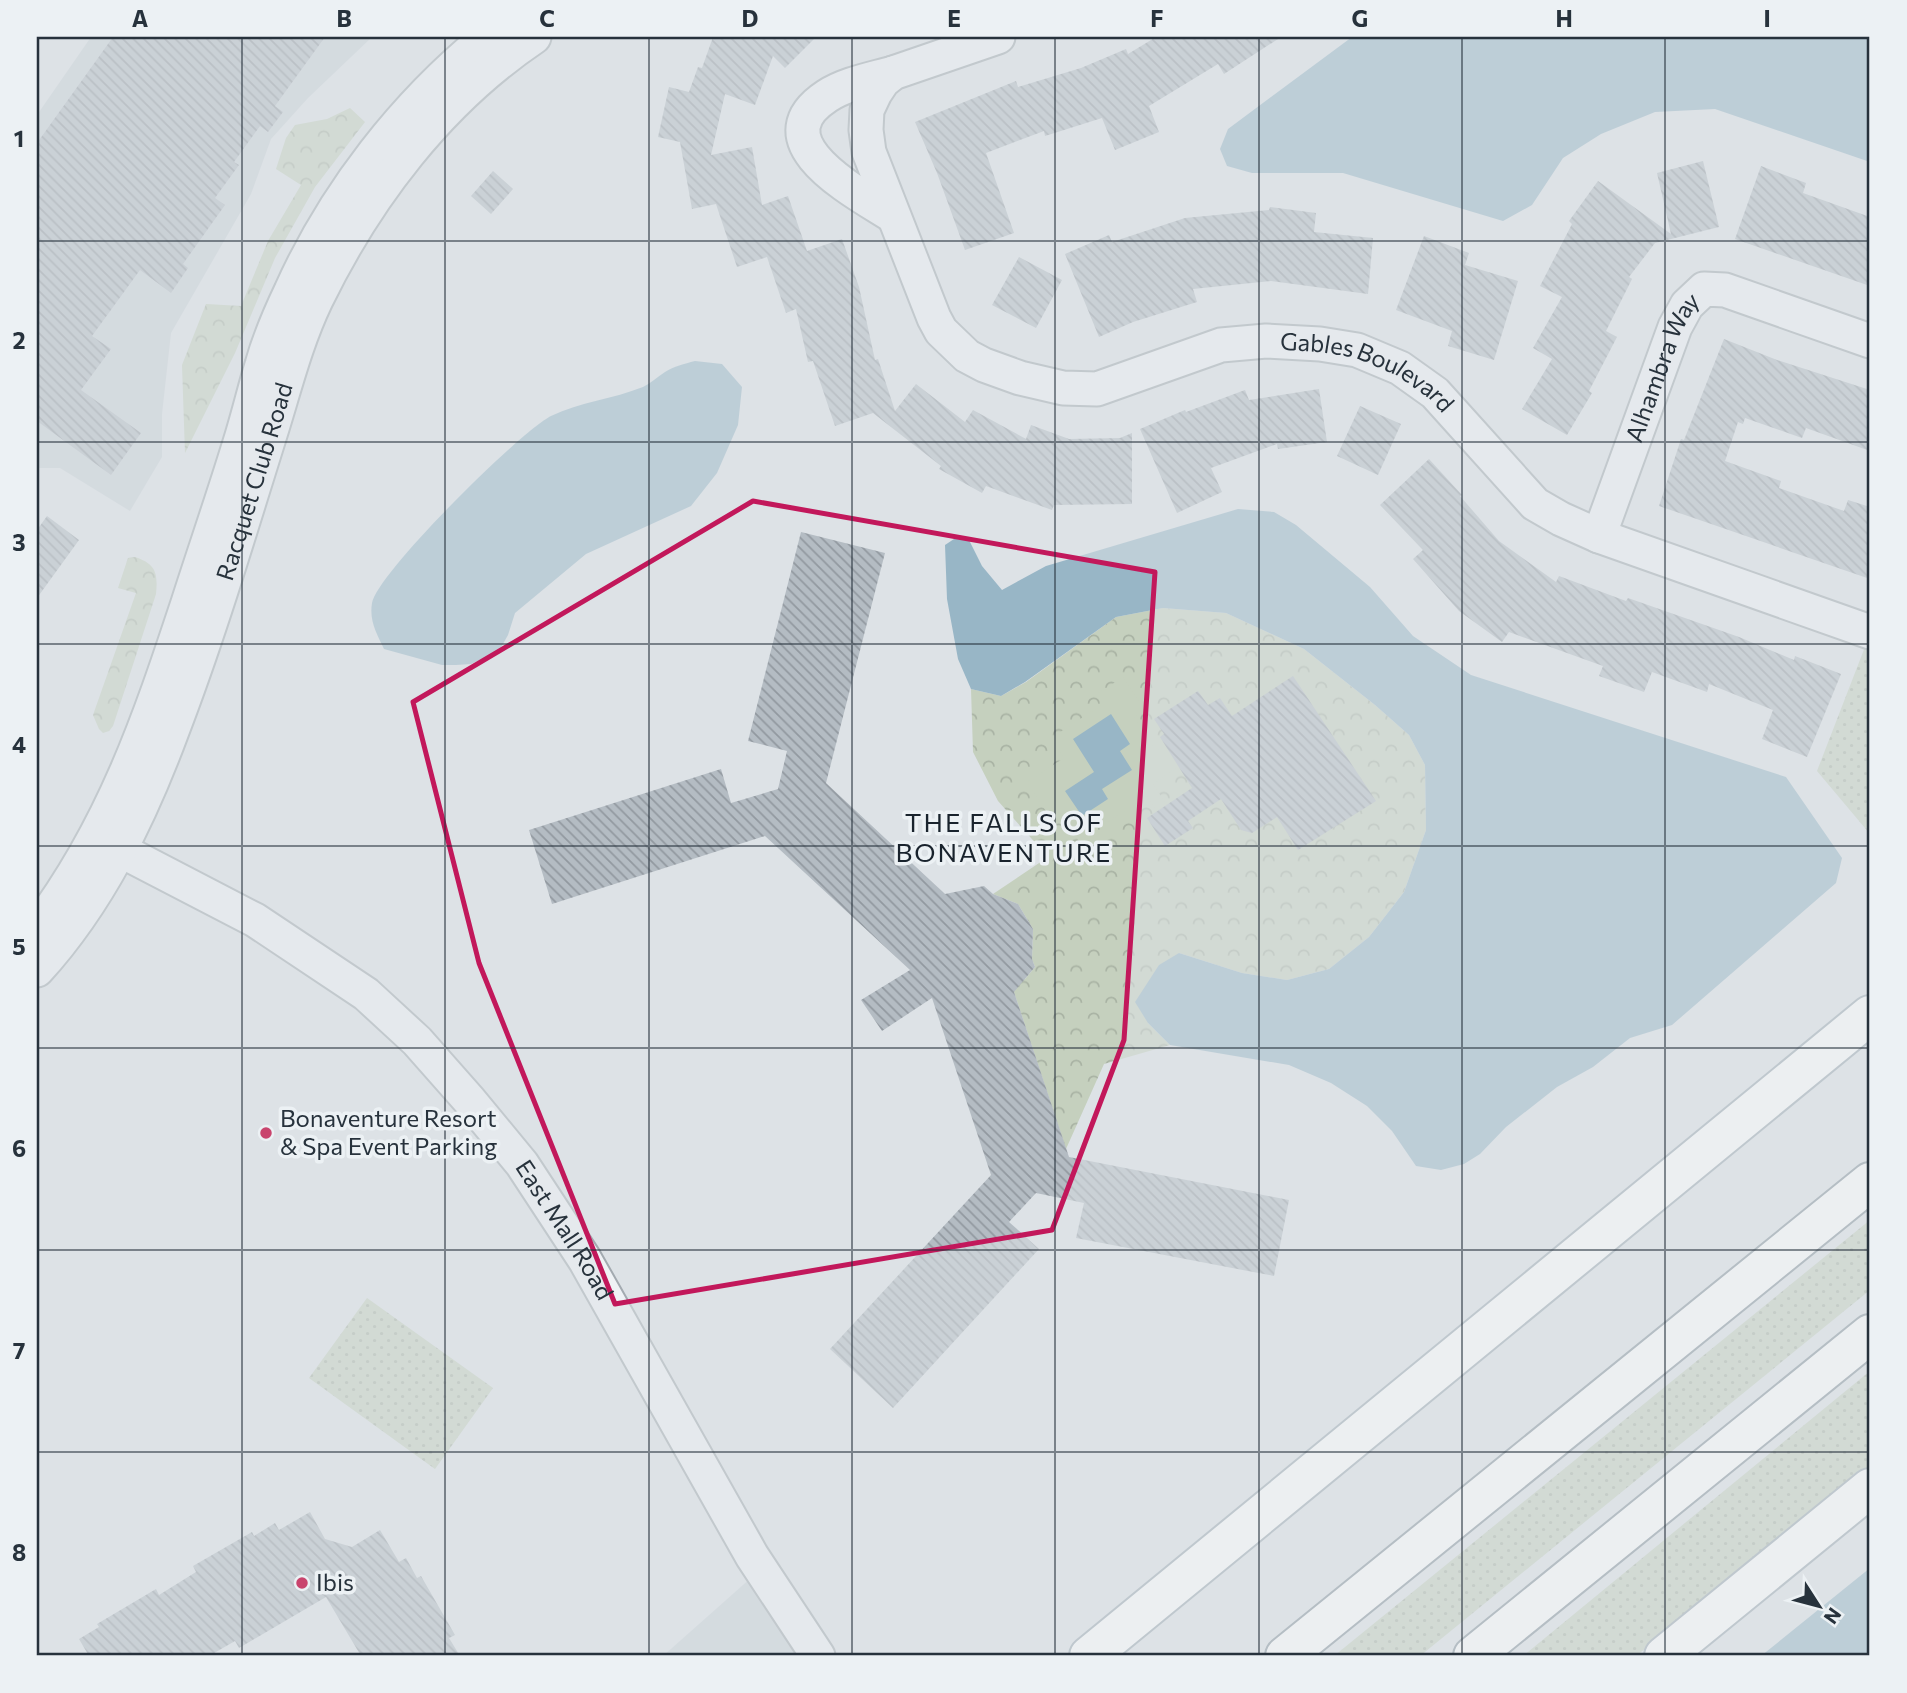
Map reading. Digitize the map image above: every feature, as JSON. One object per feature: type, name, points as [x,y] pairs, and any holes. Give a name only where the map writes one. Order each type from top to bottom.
[{"type":"main road","points":[[1089,1656],[1870,1015]]},
{"type":"main road","points":[[1285,1656],[1870,1181]]},
{"type":"main road","points":[[1474,1656],[1870,1334]]},
{"type":"main road","points":[[1664,1656],[1870,1488]]},
{"type":"street","name":"Racquet Club Road","points":[[37,970],[89,903],[135,755],[243,434],[262,362],[292,290],[335,208],[384,139],[418,102],[487,37]]},
{"type":"street","name":"Racquet Club Road","points":[[37,928],[67,888],[108,844],[159,765],[186,696],[268,441],[288,370],[316,301],[358,223],[405,156],[447,110],[501,59],[534,37]]},
{"type":"street","points":[[894,216],[825,170],[806,149],[803,138],[809,114],[828,94],[998,37]]},
{"type":"street","name":"Gables Boulevard","points":[[893,73],[875,93],[867,110],[869,152],[941,331],[967,356],[1020,378],[1063,388],[1097,388],[1222,345],[1266,341],[1320,344],[1357,350],[1400,368],[1435,393],[1535,504],[1561,519],[1599,536],[1870,632]]},
{"type":"street","name":"Alhambra Way","points":[[1599,536],[1675,327],[1687,305],[1704,289],[1725,290],[1870,341]]},
{"type":"street","name":"East Mall Road","points":[[108,844],[255,920],[366,994],[417,1041],[470,1101],[522,1164],[585,1260],[752,1556],[818,1656]]},
{"type":"highlighted area","points":[[753,501],[1155,572],[1124,1040],[1052,1230],[615,1304],[479,963],[413,702]]},
{"type":"shaded area","points":[[91,37],[372,37],[308,98],[271,139],[251,194],[171,333],[162,414],[162,457],[130,511],[60,468],[37,468],[37,115]]},
{"type":"shaded area","points":[[761,1569],[818,1656],[663,1656]]},
{"type":"green space","points":[[350,108],[365,122],[315,187],[275,258],[235,353],[185,453],[182,365],[206,304],[241,306],[268,241],[301,185],[276,169],[286,138],[295,125],[327,119]]},
{"type":"green space","points":[[135,557],[154,570],[157,580],[156,594],[113,726],[103,733],[93,715],[136,593],[118,588],[128,558]]},
{"type":"green space","points":[[1163,608],[1226,613],[1304,649],[1375,705],[1409,735],[1425,765],[1426,830],[1404,892],[1369,937],[1329,969],[1287,980],[1242,973],[1179,953],[1148,1023],[1170,1045],[1104,1064],[1066,1149],[1011,983],[1025,979],[1035,967],[1032,959],[1033,929],[1018,904],[993,894],[1048,857],[998,801],[973,752],[971,689],[1001,696],[1026,682],[1116,617]]},
{"type":"green space","points":[[1870,634],[1870,834],[1817,771]]},
{"type":"green space","points":[[1123,677],[1145,710],[1134,717],[1156,751],[1165,746],[1179,766],[1153,784],[1167,805],[1157,811],[1147,796],[1079,841],[1067,823],[1051,819],[1027,782],[1064,758],[1051,738],[1103,704],[1097,694]]},
{"type":"green space","points":[[1870,1220],[1870,1290],[1420,1656],[1334,1656]]},
{"type":"green space","points":[[367,1298],[493,1388],[435,1469],[309,1378]]},
{"type":"green space","points":[[1870,1371],[1870,1467],[1636,1656],[1523,1656]]},
{"type":"water","points":[[1352,37],[1870,37],[1870,162],[1715,109],[1655,112],[1601,134],[1563,158],[1532,205],[1503,221],[1343,173],[1252,173],[1227,166],[1220,149],[1228,129]]},
{"type":"water","points":[[695,361],[722,364],[742,387],[738,425],[717,473],[691,506],[586,554],[515,613],[499,651],[471,664],[442,665],[384,649],[372,616],[372,603],[380,587],[423,534],[511,447],[551,416],[643,387],[668,370]]},
{"type":"water","points":[[1238,509],[1274,512],[1296,525],[1370,587],[1413,636],[1471,675],[1786,777],[1842,858],[1836,883],[1672,1025],[1630,1038],[1593,1067],[1557,1087],[1506,1127],[1480,1154],[1464,1164],[1441,1170],[1416,1166],[1392,1131],[1367,1106],[1331,1083],[1289,1065],[1170,1045],[1148,1023],[1135,1002],[1159,965],[1179,953],[1242,973],[1287,980],[1329,969],[1369,937],[1404,892],[1426,830],[1425,765],[1409,735],[1304,649],[1226,613],[1163,608],[1116,617],[1001,696],[971,689],[958,659],[947,599],[945,545],[957,537],[969,540],[982,566],[1002,590],[1046,566]]},
{"type":"water","points":[[1111,714],[1130,744],[1120,751],[1132,770],[1102,789],[1108,799],[1082,816],[1065,791],[1094,772],[1073,739]]},
{"type":"water","points":[[1870,1568],[1870,1656],[1761,1656]]},
{"type":"building","points":[[113,37],[325,37],[275,106],[283,112],[268,132],[260,126],[234,162],[239,165],[215,198],[225,205],[183,264],[188,268],[171,293],[140,270],[92,336],[111,349],[81,390],[141,433],[111,475],[37,421],[37,143]]},
{"type":"building","points":[[713,37],[816,37],[785,68],[773,56],[755,105],[725,94],[711,155],[752,147],[762,205],[788,196],[807,251],[842,239],[859,287],[875,360],[878,359],[895,411],[916,384],[965,422],[973,410],[1026,439],[1031,425],[1069,439],[1120,438],[1132,433],[1132,504],[1054,505],[1052,510],[986,486],[982,493],[939,469],[941,466],[873,413],[835,426],[813,361],[808,362],[796,309],[786,313],[767,257],[737,267],[716,204],[692,209],[680,142],[658,137],[669,87],[689,92],[698,67],[702,68]]},
{"type":"building","points":[[1156,37],[1281,37],[1224,74],[1218,64],[1149,106],[1159,132],[1115,150],[1102,118],[1045,136],[1044,131],[986,153],[1014,233],[965,250],[915,122],[1016,81],[1018,87],[1081,68],[1126,49],[1128,54]]},
{"type":"building","points":[[1703,161],[1719,227],[1655,243],[1629,277],[1632,279],[1606,331],[1617,337],[1589,391],[1592,393],[1567,435],[1522,409],[1552,359],[1533,348],[1562,297],[1540,286],[1572,224],[1569,221],[1598,181],[1671,234],[1657,173]]},
{"type":"building","points":[[1761,166],[1806,183],[1803,193],[1870,217],[1870,286],[1735,239]]},
{"type":"building","points":[[493,171],[513,189],[491,214],[471,196]]},
{"type":"building","points":[[1270,207],[1316,213],[1314,232],[1373,238],[1368,294],[1271,281],[1193,289],[1197,302],[1133,322],[1099,337],[1065,254],[1109,235],[1112,242],[1185,218],[1269,210]]},
{"type":"building","points":[[1424,236],[1469,253],[1465,265],[1518,281],[1494,360],[1448,346],[1452,331],[1396,310]]},
{"type":"building","points":[[1019,257],[1062,280],[1036,328],[992,305]]},
{"type":"building","points":[[1724,339],[1777,360],[1870,390],[1870,451],[1806,428],[1802,438],[1745,418],[1743,424],[1738,422],[1725,461],[1781,481],[1779,488],[1844,511],[1848,500],[1870,507],[1870,579],[1659,506],[1681,439],[1684,440]]},
{"type":"building","points":[[1319,389],[1327,442],[1278,449],[1277,444],[1211,468],[1222,492],[1177,513],[1140,429],[1185,410],[1186,412],[1245,390],[1249,400]]},
{"type":"building","points":[[1360,406],[1401,424],[1378,475],[1337,456]]},
{"type":"building","points":[[1429,459],[1499,541],[1556,582],[1559,576],[1626,601],[1628,598],[1739,637],[1794,660],[1795,656],[1841,674],[1807,757],[1762,739],[1773,710],[1709,684],[1707,692],[1652,672],[1644,692],[1599,676],[1603,666],[1509,632],[1502,642],[1459,611],[1413,559],[1423,550],[1380,505]]},
{"type":"building","points":[[47,516],[79,540],[37,598],[37,530]]},
{"type":"building","points":[[801,532],[885,553],[826,783],[945,894],[984,886],[993,894],[1018,904],[1033,929],[1032,959],[1035,967],[1014,992],[1069,1157],[1289,1200],[1274,1276],[1076,1238],[1084,1203],[1036,1193],[1009,1222],[1039,1249],[893,1408],[830,1349],[991,1175],[932,998],[882,1031],[861,1000],[910,970],[765,836],[552,904],[529,830],[721,769],[731,803],[778,789],[787,751],[748,741]]},
{"type":"building","points":[[1293,676],[1376,801],[1298,850],[1277,817],[1252,833],[1241,830],[1221,799],[1188,821],[1193,828],[1165,846],[1147,818],[1192,788],[1160,737],[1164,734],[1154,719],[1198,691],[1208,705],[1220,698],[1232,716]]},
{"type":"building","name":"Ibis","points":[[310,1512],[325,1539],[352,1547],[380,1530],[399,1562],[406,1558],[417,1578],[421,1576],[455,1635],[449,1638],[460,1656],[361,1656],[326,1597],[239,1648],[235,1641],[209,1656],[89,1656],[79,1639],[99,1627],[97,1624],[156,1589],[159,1595],[196,1572],[193,1566],[252,1532],[254,1536],[275,1523],[279,1530]]},
{"type":"place","name":"Bonaventure Resort & Spa Event Parking","points":[[266,1133]]},
{"type":"place","name":"Ibis","points":[[302,1583]]},
{"type":"district","name":"THE FALLS OF BONAVENTURE","points":[[1004,838]]}]
